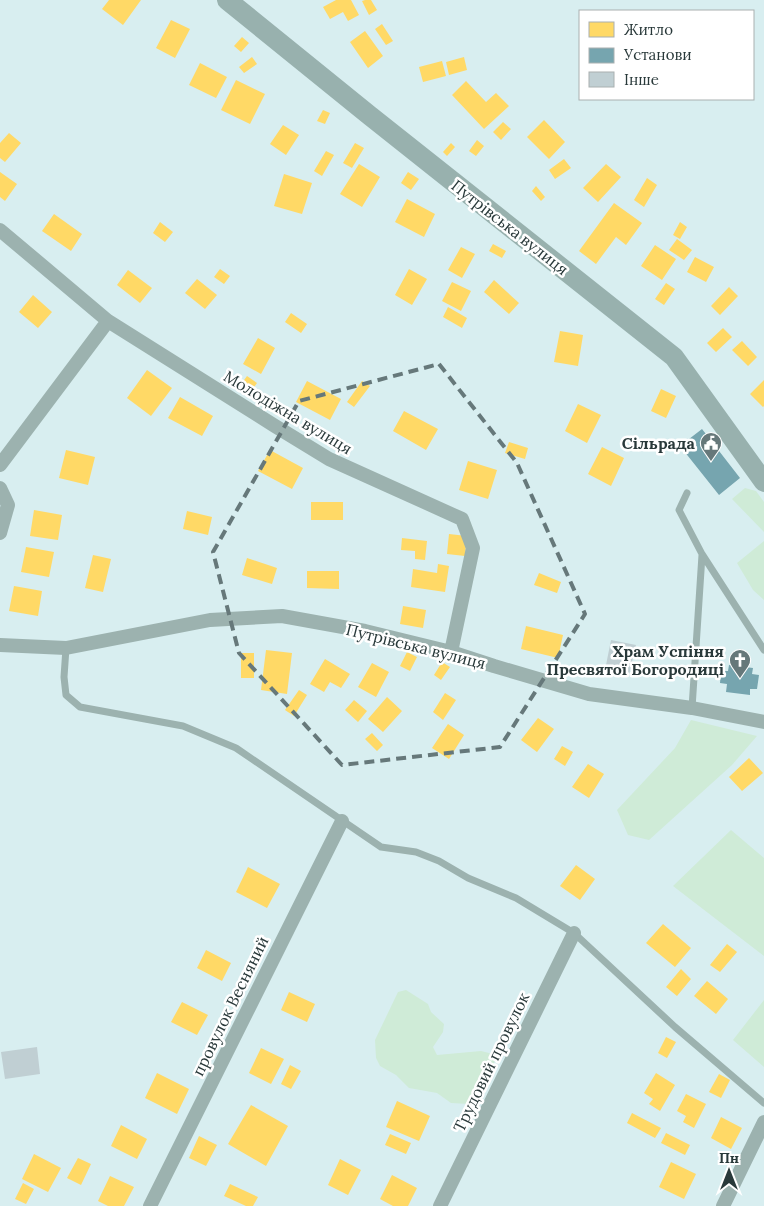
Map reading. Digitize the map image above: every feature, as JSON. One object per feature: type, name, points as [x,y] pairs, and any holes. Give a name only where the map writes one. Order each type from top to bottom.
[{"type":"main road","name":"Путрівська вулиця","points":[[226,0],[674,357],[764,482]]},
{"type":"street","name":"Молодіжна вулиця","points":[[0,230],[108,321],[328,460],[462,519],[472,548],[451,652]]},
{"type":"street","points":[[0,465],[108,321]]},
{"type":"street","points":[[0,488],[8,505],[0,533]]},
{"type":"street","name":"Путрівська вулиця","points":[[0,645],[66,648],[210,620],[282,616],[365,631],[451,652],[589,694],[692,708],[764,722]]},
{"type":"street","name":"провулок Весняний","points":[[150,1206],[342,821]]},
{"type":"street","name":"Трудовий провулок","points":[[440,1206],[574,933]]},
{"type":"street","points":[[722,1206],[764,1122]]},
{"type":"lane","points":[[686,493],[679,510],[702,554],[764,650]]},
{"type":"lane","points":[[692,708],[702,554]]},
{"type":"lane","points":[[66,648],[64,677],[66,695],[80,707],[182,726],[236,748],[381,847],[416,852],[439,861],[468,878],[516,898],[574,933],[675,1027],[764,1103]]},
{"type":"highlighted area","points":[[439,364],[517,463],[585,614],[500,747],[342,765],[239,653],[213,552],[299,401]]},
{"type":"green space","points":[[745,488],[756,491],[764,502],[764,532],[732,499]]},
{"type":"green space","points":[[764,541],[764,600],[753,590],[737,563]]},
{"type":"green space","points":[[691,720],[757,736],[732,765],[649,840],[628,835],[617,810],[675,748]]},
{"type":"green space","points":[[731,830],[764,858],[764,956],[673,886]]},
{"type":"green space","points":[[406,990],[428,1004],[431,1012],[444,1024],[443,1032],[433,1047],[437,1055],[481,1051],[489,1053],[495,1059],[493,1068],[482,1082],[477,1099],[469,1104],[451,1103],[437,1093],[409,1088],[396,1075],[380,1066],[376,1058],[375,1040],[398,992]]},
{"type":"green space","points":[[764,1000],[764,1067],[733,1040]]},
{"type":"building: Житло","points":[[109,0],[141,0],[123,25],[102,9]]},
{"type":"building: Житло","points":[[336,0],[351,0],[359,15],[348,21],[343,12],[330,19],[323,7]]},
{"type":"building: Житло","points":[[371,0],[377,10],[369,15],[362,1]]},
{"type":"building: Житло","points":[[171,20],[190,29],[175,58],[156,48]]},
{"type":"building: Житло","points":[[382,24],[393,41],[386,45],[375,29]]},
{"type":"building: Житло","points":[[365,31],[383,56],[368,68],[350,42]]},
{"type":"building: Житло","points":[[242,37],[249,43],[241,52],[234,46]]},
{"type":"building: Житло","points":[[252,57],[257,64],[244,73],[239,67]]},
{"type":"building: Житло","points":[[464,57],[467,70],[449,75],[446,62]]},
{"type":"building: Житло","points":[[442,61],[446,76],[423,82],[419,67]]},
{"type":"building: Житло","points":[[200,63],[227,77],[216,98],[189,85]]},
{"type":"building: Житло","points":[[236,80],[265,94],[250,124],[221,110]]},
{"type":"building: Житло","points":[[466,81],[486,102],[496,93],[509,106],[484,129],[452,95]]},
{"type":"building: Житло","points":[[323,110],[330,113],[325,124],[317,121]]},
{"type":"building: Житло","points":[[544,120],[565,142],[549,159],[527,137]]},
{"type":"building: Житло","points":[[503,122],[511,129],[501,140],[493,132]]},
{"type":"building: Житло","points":[[283,125],[299,135],[286,155],[270,144]]},
{"type":"building: Житло","points":[[9,133],[21,143],[5,162],[0,158],[0,143]]},
{"type":"building: Житло","points":[[477,140],[484,146],[476,156],[469,151]]},
{"type":"building: Житло","points":[[355,143],[364,148],[352,168],[343,163]]},
{"type":"building: Житло","points":[[451,143],[455,147],[447,156],[443,152]]},
{"type":"building: Житло","points":[[326,151],[334,155],[322,176],[314,171]]},
{"type":"building: Житло","points":[[564,159],[571,168],[555,179],[549,170]]},
{"type":"building: Житло","points":[[359,164],[380,177],[362,207],[340,194]]},
{"type":"building: Житло","points":[[606,164],[621,177],[598,202],[583,188]]},
{"type":"building: Житло","points":[[0,172],[17,184],[5,201],[0,197]]},
{"type":"building: Житло","points":[[408,172],[419,179],[411,190],[401,183]]},
{"type":"building: Житло","points":[[284,174],[312,183],[302,214],[274,206]]},
{"type":"building: Житло","points":[[647,178],[657,185],[644,207],[634,200]]},
{"type":"building: Житло","points":[[536,186],[545,197],[541,201],[532,191]]},
{"type":"building: Житло","points":[[407,199],[435,214],[424,237],[395,222]]},
{"type":"building: Житло","points":[[614,203],[642,223],[626,245],[616,237],[596,264],[579,251]]},
{"type":"building: Житло","points":[[54,214],[82,234],[71,251],[42,231]]},
{"type":"building: Житло","points":[[160,222],[173,232],[165,242],[153,233]]},
{"type":"building: Житло","points":[[680,222],[687,227],[680,239],[673,235]]},
{"type":"building: Житло","points":[[677,239],[692,250],[684,260],[669,250]]},
{"type":"building: Житло","points":[[493,244],[506,251],[502,258],[489,251]]},
{"type":"building: Житло","points":[[655,245],[676,259],[662,280],[641,266]]},
{"type":"building: Житло","points":[[461,247],[475,254],[462,278],[448,270]]},
{"type":"building: Житло","points":[[695,257],[714,267],[706,282],[687,272]]},
{"type":"building: Житло","points":[[220,269],[230,276],[224,284],[214,277]]},
{"type":"building: Житло","points":[[409,269],[427,279],[412,305],[395,295]]},
{"type":"building: Житло","points":[[128,270],[152,288],[140,303],[117,285]]},
{"type":"building: Житло","points":[[197,279],[217,295],[205,309],[185,293]]},
{"type":"building: Житло","points":[[494,280],[519,303],[509,314],[484,292]]},
{"type":"building: Житло","points":[[452,282],[471,291],[461,311],[442,301]]},
{"type":"building: Житло","points":[[666,283],[675,289],[664,305],[655,299]]},
{"type":"building: Житло","points":[[729,287],[738,296],[720,315],[711,306]]},
{"type":"building: Житло","points":[[33,295],[52,312],[38,328],[19,312]]},
{"type":"building: Житло","points":[[448,307],[467,318],[462,328],[443,317]]},
{"type":"building: Житло","points":[[291,313],[307,324],[301,333],[285,322]]},
{"type":"building: Житло","points":[[723,328],[732,337],[716,352],[707,343]]},
{"type":"building: Житло","points":[[560,331],[583,335],[578,366],[554,362]]},
{"type":"building: Житло","points":[[258,338],[275,348],[261,374],[243,364]]},
{"type":"building: Житло","points":[[742,341],[757,357],[748,366],[732,350]]},
{"type":"building: Житло","points":[[147,370],[172,388],[151,416],[127,398]]},
{"type":"building: Житло","points":[[247,376],[257,383],[249,394],[239,387]]},
{"type":"building: Житло","points":[[764,380],[764,406],[763,407],[750,394]]},
{"type":"building: Житло","points":[[307,381],[341,399],[330,420],[296,402]]},
{"type":"building: Житло","points":[[362,381],[370,386],[354,407],[347,402]]},
{"type":"building: Житло","points":[[661,389],[676,396],[666,418],[651,411]]},
{"type":"building: Житло","points":[[180,397],[213,416],[202,436],[168,418]]},
{"type":"building: Житло","points":[[578,404],[601,415],[587,443],[565,431]]},
{"type":"building: Житло","points":[[404,411],[438,429],[426,450],[393,431]]},
{"type":"building: Житло","points":[[509,442],[528,448],[525,459],[505,453]]},
{"type":"building: Житло","points":[[602,447],[624,458],[611,486],[588,474]]},
{"type":"building: Житло","points":[[66,450],[95,457],[88,485],[59,478]]},
{"type":"building: Житло","points":[[270,450],[303,468],[292,489],[258,471]]},
{"type":"building: Житло","points":[[468,461],[497,470],[488,499],[459,490]]},
{"type":"building: Житло","points":[[311,502],[343,502],[343,520],[311,520]]},
{"type":"building: Житло","points":[[34,510],[62,515],[58,540],[30,536]]},
{"type":"building: Житло","points":[[187,511],[212,517],[208,535],[183,529]]},
{"type":"building: Житло","points":[[449,534],[467,536],[465,556],[447,554]]},
{"type":"building: Житло","points":[[402,538],[427,541],[425,560],[415,559],[415,551],[401,550]]},
{"type":"building: Житло","points":[[26,547],[54,552],[49,577],[21,572]]},
{"type":"building: Житло","points":[[93,555],[111,559],[103,592],[85,588]]},
{"type":"building: Житло","points":[[247,558],[277,568],[272,584],[242,575]]},
{"type":"building: Житло","points":[[438,564],[449,566],[445,592],[411,587],[413,569],[437,573]]},
{"type":"building: Житло","points":[[307,571],[339,571],[339,589],[307,588]]},
{"type":"building: Житло","points":[[539,573],[561,582],[557,593],[534,585]]},
{"type":"building: Житло","points":[[14,586],[42,591],[38,616],[9,611]]},
{"type":"building: Житло","points":[[403,606],[426,610],[423,628],[400,624]]},
{"type":"building: Житло","points":[[526,626],[563,635],[558,658],[521,649]]},
{"type":"building: Житло","points":[[266,650],[292,653],[287,694],[261,690]]},
{"type":"building: Житло","points":[[407,652],[417,657],[410,671],[400,666]]},
{"type":"building: Житло","points":[[241,653],[254,653],[254,678],[241,678]]},
{"type":"building: Житло","points":[[325,659],[350,674],[341,688],[330,682],[324,692],[310,684]]},
{"type":"building: Житло","points":[[442,662],[450,667],[441,680],[434,675]]},
{"type":"building: Житло","points":[[372,663],[389,672],[376,697],[358,687]]},
{"type":"building: Житло","points":[[299,690],[307,695],[294,716],[285,710]]},
{"type":"building: Житло","points":[[445,693],[456,700],[443,720],[433,712]]},
{"type":"building: Житло","points":[[387,697],[402,711],[383,732],[368,719]]},
{"type":"building: Житло","points":[[354,700],[367,711],[358,722],[345,710]]},
{"type":"building: Житло","points":[[538,718],[554,729],[537,752],[521,740]]},
{"type":"building: Житло","points":[[448,724],[464,735],[449,759],[432,748]]},
{"type":"building: Житло","points":[[372,733],[383,745],[377,751],[365,739]]},
{"type":"building: Житло","points":[[562,746],[573,752],[565,766],[554,759]]},
{"type":"building: Житло","points":[[749,758],[763,773],[742,791],[729,777]]},
{"type":"building: Житло","points":[[588,764],[604,774],[589,798],[572,787]]},
{"type":"building: Житло","points":[[576,865],[595,879],[580,900],[560,886]]},
{"type":"building: Житло","points":[[248,867],[280,884],[267,908],[236,892]]},
{"type":"building: Житло","points":[[663,924],[691,948],[675,967],[646,943]]},
{"type":"building: Житло","points":[[727,944],[737,952],[720,972],[710,965]]},
{"type":"building: Житло","points":[[206,950],[231,963],[222,981],[197,968]]},
{"type":"building: Житло","points":[[681,969],[691,979],[677,996],[666,987]]},
{"type":"building: Житло","points":[[707,981],[728,999],[716,1014],[694,996]]},
{"type":"building: Житло","points":[[289,992],[315,1004],[307,1022],[281,1010]]},
{"type":"building: Житло","points":[[182,1002],[208,1015],[197,1035],[171,1022]]},
{"type":"building: Житло","points":[[666,1037],[676,1042],[667,1058],[658,1053]]},
{"type":"building: Житло","points":[[261,1048],[284,1059],[271,1084],[249,1073]]},
{"type":"building: Житло","points":[[290,1065],[301,1071],[291,1089],[281,1084]]},
{"type":"building: Житло","points":[[157,1073],[189,1089],[177,1114],[145,1098]]},
{"type":"building: Житло","points":[[656,1073],[675,1085],[660,1111],[649,1104],[653,1099],[644,1093]]},
{"type":"building: Житло","points":[[719,1074],[730,1080],[721,1098],[709,1092]]},
{"type":"building: Житло","points":[[686,1094],[706,1104],[694,1128],[683,1122],[686,1116],[677,1111]]},
{"type":"building: Житло","points":[[397,1101],[430,1116],[419,1141],[386,1127]]},
{"type":"building: Житло","points":[[251,1105],[288,1126],[266,1166],[228,1144]]},
{"type":"building: Житло","points":[[632,1113],[661,1128],[655,1138],[627,1123]]},
{"type":"building: Житло","points":[[721,1117],[742,1128],[731,1149],[711,1138]]},
{"type":"building: Житло","points":[[121,1125],[147,1139],[137,1159],[111,1146]]},
{"type":"building: Житло","points":[[666,1133],[690,1145],[685,1155],[661,1143]]},
{"type":"building: Житло","points":[[390,1134],[411,1143],[406,1154],[385,1145]]},
{"type":"building: Житло","points":[[199,1136],[217,1145],[206,1166],[189,1158]]},
{"type":"building: Житло","points":[[34,1154],[61,1168],[48,1192],[22,1179]]},
{"type":"building: Житло","points":[[78,1158],[91,1164],[81,1185],[67,1178]]},
{"type":"building: Житло","points":[[340,1159],[361,1170],[348,1195],[328,1185]]},
{"type":"building: Житло","points":[[671,1162],[696,1174],[684,1199],[659,1187]]},
{"type":"building: Житло","points":[[392,1175],[417,1188],[408,1206],[393,1206],[380,1199]]},
{"type":"building: Житло","points":[[110,1176],[134,1187],[124,1206],[108,1206],[98,1201]]},
{"type":"building: Житло","points":[[23,1183],[34,1189],[26,1204],[15,1199]]},
{"type":"building: Житло","points":[[230,1184],[258,1197],[253,1206],[246,1206],[224,1196]]},
{"type":"building: Установи","name":"Сільрада","points":[[702,429],[740,478],[719,495],[680,446]]},
{"type":"building: Установи","name":"Храм Успіння Пресвятої Богородиці","points":[[729,665],[753,668],[752,674],[759,675],[757,689],[750,689],[750,695],[726,692],[727,684],[720,683],[721,671],[728,671]]},
{"type":"building: Інше","points":[[611,640],[636,645],[629,675],[605,670]]},
{"type":"building: Інше","points":[[37,1047],[40,1074],[5,1079],[1,1052]]},
{"type":"place","name":"Сільрада","points":[[711,462]]},
{"type":"place","name":"Храм Успіння Пресвятої Богородиці","points":[[740,679]]}]
